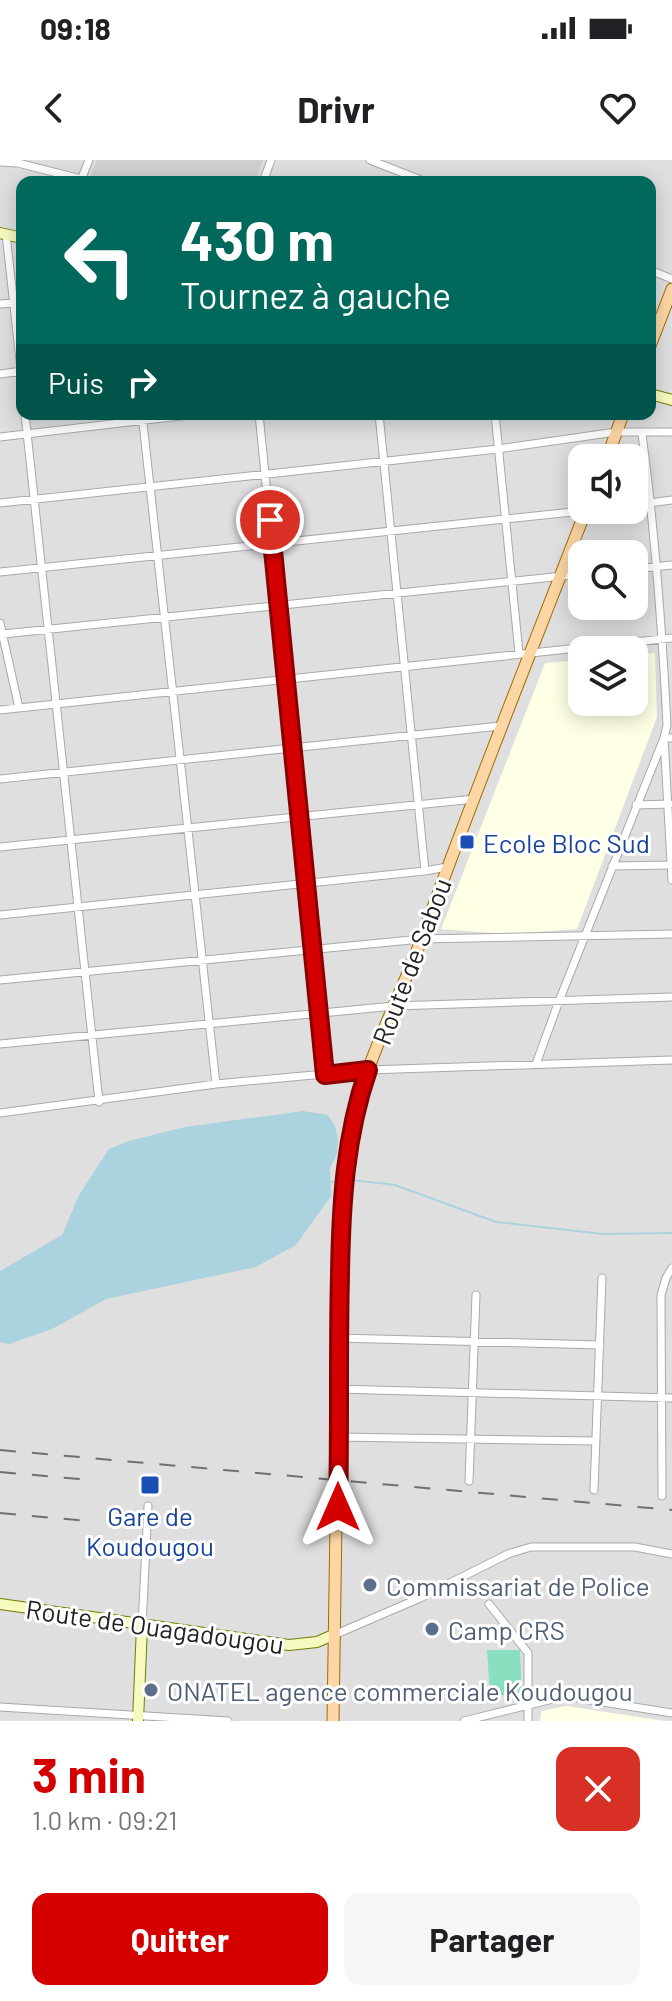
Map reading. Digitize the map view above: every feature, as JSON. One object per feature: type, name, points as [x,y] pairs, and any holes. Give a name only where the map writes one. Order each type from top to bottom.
[{"type":"main road","points":[[656,330],[672,289]]},
{"type":"main road","points":[[612,444],[621,420]]},
{"type":"main road","name":"Route de Sabou","points":[[333,1721],[343,1193],[355,1116],[368,1070],[475,799],[524,653],[582,524]]},
{"type":"main road","name":"Route de Ouagadougou","points":[[0,1604],[289,1645],[317,1642],[333,1635]]},
{"type":"main road","points":[[138,1719],[142,1626]]},
{"type":"street","points":[[370,160],[411,176]]},
{"type":"street","points":[[0,162],[18,163],[66,176]]},
{"type":"street","points":[[3,233],[16,293]]},
{"type":"street","points":[[26,420],[99,1102]]},
{"type":"street","points":[[0,437],[122,420]]},
{"type":"street","points":[[142,420],[216,1084]]},
{"type":"street","points":[[260,420],[325,1075]]},
{"type":"street","points":[[380,420],[425,871]]},
{"type":"street","points":[[496,420],[512,581],[524,653]]},
{"type":"street","points":[[0,503],[498,449],[616,432],[672,432]]},
{"type":"street","points":[[642,434],[662,639],[668,670],[672,880]]},
{"type":"street","points":[[648,503],[672,500]]},
{"type":"street","points":[[0,572],[568,512]]},
{"type":"street","points":[[648,568],[672,565]]},
{"type":"street","points":[[3,634],[568,575]]},
{"type":"street","points":[[0,623],[19,708]]},
{"type":"street","points":[[0,710],[672,638]]},
{"type":"street","points":[[0,779],[500,726]]},
{"type":"street","points":[[536,1064],[636,805],[668,738]]},
{"type":"street","points":[[0,847],[475,799]]},
{"type":"street","points":[[636,805],[670,804]]},
{"type":"street","points":[[612,866],[672,865]]},
{"type":"street","points":[[0,915],[447,867]]},
{"type":"street","points":[[0,980],[421,939],[672,934]]},
{"type":"street","points":[[0,1044],[394,1006],[672,997]]},
{"type":"street","points":[[0,1113],[216,1084],[368,1070],[672,1060]]},
{"type":"street","points":[[662,1496],[661,1295],[672,1268]]},
{"type":"street","points":[[594,1490],[602,1278]]},
{"type":"street","points":[[469,1481],[476,1295]]},
{"type":"street","points":[[338,1338],[600,1345]]},
{"type":"street","points":[[338,1389],[672,1398]]},
{"type":"street","points":[[337,1437],[596,1441]]},
{"type":"street","points":[[662,1442],[672,1442]]},
{"type":"street","points":[[142,1626],[148,1506]]},
{"type":"street","name":"Route de Ouagadougou","points":[[333,1635],[420,1598],[508,1554],[531,1547],[635,1547],[672,1554]]},
{"type":"street","points":[[489,1604],[528,1653],[528,1721]]},
{"type":"street","points":[[464,1721],[565,1696],[672,1713]]},
{"type":"street","points":[[0,1707],[138,1719],[228,1721]]},
{"type":"shaded area","points":[[0,160],[672,160],[672,1721],[0,1721]]},
{"type":"shaded area","points":[[97,160],[263,160],[257,176],[90,176]]},
{"type":"shaded area","points":[[655,653],[657,717],[577,929],[507,934],[441,929],[545,663],[568,661],[568,716],[648,716],[648,654]]},
{"type":"shaded area","points":[[566,1706],[665,1721],[540,1721],[541,1711]]},
{"type":"green space","points":[[487,1650],[520,1650],[522,1695],[490,1695]]},
{"type":"water","points":[[303,1111],[328,1115],[335,1126],[338,1140],[337,1154],[330,1168],[331,1196],[296,1245],[256,1267],[106,1299],[52,1329],[9,1344],[0,1342],[0,1271],[62,1235],[79,1195],[109,1149],[185,1127]]},
{"type":"waterway","points":[[352,1180],[395,1185],[496,1222],[603,1234],[672,1233]]},
{"type":"waterway","points":[[331,1182],[341,1181]]},
{"type":"railway","points":[[0,1450],[672,1510]]},
{"type":"railway","points":[[0,1472],[90,1480]]},
{"type":"railway","points":[[0,1513],[87,1521]]},
{"type":"place","name":"Ecole Bloc Sud","points":[[467,842]]},
{"type":"place","name":"Gare de Koudougou","points":[[150,1485]]},
{"type":"place","name":"Commissariat de Police","points":[[370,1585]]},
{"type":"place","name":"Camp CRS","points":[[432,1629]]},
{"type":"place","name":"ONATEL agence commerciale Koudougou","points":[[151,1690]]},
{"type":"route","points":[[270,520],[325,1075],[368,1070],[350,1138],[343,1193],[338,1507]]}]
